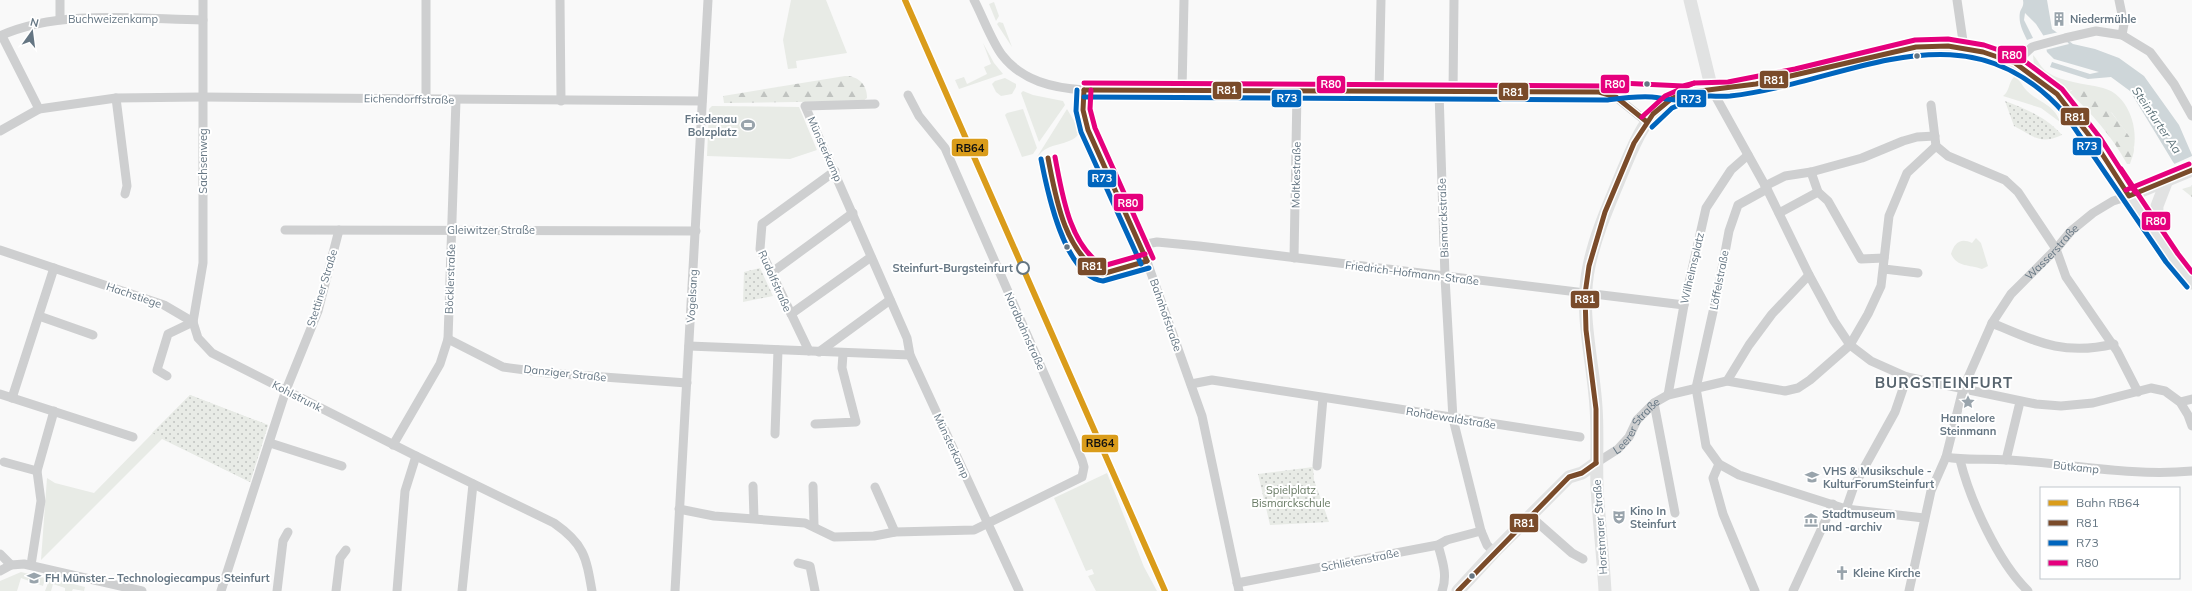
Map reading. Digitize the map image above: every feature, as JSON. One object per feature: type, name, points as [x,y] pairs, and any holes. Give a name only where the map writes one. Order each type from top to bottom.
[{"type":"main road","points":[[1690,0],[1712,90]]},
{"type":"main road","name":"Horstmarer Straße","points":[[1605,591],[1596,463],[1596,409],[1586,330],[1585,294],[1589,266],[1605,212],[1634,142],[1647,122],[1662,106],[1684,93],[1763,83],[1916,47],[1964,48],[1998,56],[2015,63],[2057,94],[2071,110],[2129,196],[2192,283]]},
{"type":"main road","name":"Wasserstraße","points":[[2129,196],[2192,170]]},
{"type":"main road","points":[[2156,234],[2157,206],[2170,179]]},
{"type":"main road","name":"Leerer Straße","points":[[1458,591],[1494,552],[1569,477],[1582,473],[1596,463]]},
{"type":"street","points":[[60,0],[60,19]]},
{"type":"street","name":"Sachsenweg","points":[[193,322],[202,263],[203,0]]},
{"type":"street","points":[[426,0],[426,100]]},
{"type":"street","points":[[560,0],[561,100]]},
{"type":"street","name":"Vogelsang","points":[[675,591],[688,383],[708,0]]},
{"type":"street","points":[[974,0],[1002,54],[1027,76],[1043,84],[1061,89],[1297,92],[1599,92],[1616,97],[1647,122]]},
{"type":"street","points":[[1182,90],[1184,0]]},
{"type":"street","points":[[1379,92],[1381,0]]},
{"type":"street","points":[[1453,92],[1454,0]]},
{"type":"street","points":[[1957,0],[1964,48]]},
{"type":"street","points":[[2120,0],[2124,24],[2122,34]]},
{"type":"street","name":"Buchweizenkamp","points":[[39,109],[1,36],[35,23],[60,19],[203,20]]},
{"type":"street","points":[[2015,63],[2032,47],[2065,38],[2096,31],[2122,34],[2150,52],[2174,84],[2192,116]]},
{"type":"street","name":"Bahnhofstraße","points":[[1084,90],[1083,110],[1088,130],[1141,245],[1191,384],[1207,434],[1238,587]]},
{"type":"street","points":[[1712,90],[1766,188],[1809,275],[1850,345],[1871,361],[1906,377],[2020,402],[2061,406],[2093,403],[2151,388],[2165,391],[2180,402],[2188,414],[2192,426]]},
{"type":"street","name":"Moltkestraße","points":[[1294,258],[1297,92]]},
{"type":"street","name":"Bismarckstraße","points":[[1439,92],[1445,277],[1453,419],[1481,531],[1487,545],[1494,552]]},
{"type":"street","name":"Nordbahnstraße","points":[[814,525],[834,537],[874,536],[896,532],[974,530],[1078,480],[1084,474],[1084,467],[945,148],[919,116],[908,95]]},
{"type":"street","name":"Eichendorffstraße","points":[[0,131],[39,109],[116,98],[202,96],[426,100],[702,101]]},
{"type":"street","points":[[116,98],[127,186],[125,194]]},
{"type":"street","name":"Böcklerstraße","points":[[393,445],[440,364],[448,339],[456,100]]},
{"type":"street","name":"Münsterkamp","points":[[875,104],[805,106],[835,171],[907,338],[910,355],[1019,591]]},
{"type":"street","points":[[1931,105],[1935,141],[1948,156],[2005,180],[2018,192],[2056,250],[2066,277],[2114,344],[2138,392]]},
{"type":"street","name":"Löffelstraße","points":[[1696,388],[1719,286],[1729,231],[1738,205],[1785,176],[1811,172],[1862,158],[1903,140],[1917,137],[1935,141]]},
{"type":"street","points":[[1850,345],[1881,286],[1889,216],[1907,173],[1935,141]]},
{"type":"street","name":"Wilhelmsplatz","points":[[1668,395],[1684,305],[1706,208],[1731,170],[1748,155]]},
{"type":"street","name":"Rudolfstraße","points":[[809,351],[760,249],[762,224],[835,171]]},
{"type":"street","points":[[1811,172],[1818,192],[1828,201],[1861,259],[1884,258]]},
{"type":"street","points":[[1779,213],[1818,192]]},
{"type":"street","name":"Wasserstraße","points":[[1909,591],[1931,491],[1946,457],[1963,389],[1992,323],[2011,294],[2056,250],[2071,231],[2093,213],[2113,201],[2129,196]]},
{"type":"street","points":[[771,273],[853,213]]},
{"type":"street","name":"Gleiwitzer Straße","points":[[286,230],[696,231]]},
{"type":"street","name":"Stettiner Straße","points":[[220,591],[286,390],[318,311],[339,230]]},
{"type":"street","name":"Friedrich-Hofmann-Straße","points":[[1141,245],[1157,242],[1684,305]]},
{"type":"street","name":"Hachstiege","points":[[0,250],[164,305],[193,322]]},
{"type":"street","points":[[791,314],[871,256]]},
{"type":"street","points":[[12,398],[54,268]]},
{"type":"street","points":[[1884,269],[1918,273]]},
{"type":"street","points":[[1727,381],[1748,345],[1809,275]]},
{"type":"street","points":[[819,352],[890,300]]},
{"type":"street","points":[[39,316],[93,335]]},
{"type":"street","points":[[167,376],[158,370],[168,334],[193,322]]},
{"type":"street","name":"Kohlstrunk","points":[[193,322],[198,338],[212,353],[393,445],[554,523],[572,535],[581,548],[586,562],[592,591]]},
{"type":"street","points":[[1992,323],[2037,342],[2072,349],[2091,350],[2114,344]]},
{"type":"street","name":"Danziger Straße","points":[[448,339],[503,366],[548,373],[688,383]]},
{"type":"street","name":"Leerer Straße","points":[[1596,463],[1618,449],[1629,437],[1637,420],[1654,403],[1668,395],[1727,381],[1785,391],[1798,388],[1810,380],[1850,345]]},
{"type":"street","points":[[689,346],[809,351],[843,354],[910,355]]},
{"type":"street","points":[[775,434],[778,350]]},
{"type":"street","points":[[815,424],[856,422],[842,368],[843,354]]},
{"type":"street","points":[[1846,509],[1854,486],[1895,412],[1906,377]]},
{"type":"street","name":"Rohdewaldstraße","points":[[1191,384],[1212,380],[1453,419],[1580,437]]},
{"type":"street","points":[[1696,388],[1706,446],[1719,464],[1739,475],[1846,509],[1924,518]]},
{"type":"street","points":[[0,394],[133,437]]},
{"type":"street","points":[[1317,466],[1323,398]]},
{"type":"street","points":[[2180,402],[2192,398]]},
{"type":"street","points":[[2006,460],[2020,402]]},
{"type":"street","points":[[1654,403],[1676,513]]},
{"type":"street","points":[[31,565],[41,501],[37,471],[54,411]]},
{"type":"street","points":[[270,442],[342,466]]},
{"type":"street","points":[[397,591],[405,491],[416,456]]},
{"type":"street","name":"Bütkamp","points":[[1946,457],[1960,460],[2006,460],[2129,472],[2166,474],[2192,471]]},
{"type":"street","points":[[1960,460],[1981,517],[2001,556],[2028,591]]},
{"type":"street","points":[[4,462],[37,471]]},
{"type":"street","points":[[1719,464],[1713,478],[1723,514],[1755,591]]},
{"type":"street","points":[[462,591],[473,484]]},
{"type":"street","points":[[753,486],[754,518]]},
{"type":"street","points":[[679,509],[714,516],[754,518],[814,525],[813,486]]},
{"type":"street","points":[[875,487],[896,532]]},
{"type":"street","points":[[1793,591],[1833,504]]},
{"type":"street","points":[[1530,516],[1572,554],[1583,559]]},
{"type":"street","name":"Schlietenstraße","points":[[1238,587],[1438,545],[1447,540],[1481,531]]},
{"type":"street","points":[[277,591],[283,541],[288,532]]},
{"type":"street","points":[[1438,545],[1446,582],[1442,591]]},
{"type":"street","points":[[336,591],[340,558],[346,550]]},
{"type":"street","points":[[0,554],[11,565]]},
{"type":"street","points":[[798,563],[810,566],[816,591]]},
{"type":"street","points":[[0,571],[11,565],[31,565],[142,591]]},
{"type":"green space","points":[[791,0],[826,0],[847,53],[796,61],[797,68],[788,69],[783,40]]},
{"type":"green space","points":[[994,2],[999,16],[996,21],[989,4]]},
{"type":"green space","points":[[999,22],[1003,23],[1012,47],[997,24]]},
{"type":"green space","points":[[983,43],[994,63],[1003,74],[959,89],[955,80],[964,77],[967,84],[987,74],[984,67],[991,64]]},
{"type":"green space","points":[[2033,55],[2047,72],[2054,76],[2067,81],[2103,88],[2111,91],[2119,97],[2129,112],[2132,120],[2135,139],[2134,148],[2127,133],[2112,113],[2071,90],[2069,92],[2034,65]]},
{"type":"green space","points":[[845,76],[854,77],[861,82],[867,93],[867,98],[863,101],[724,103],[723,96]]},
{"type":"green space","points":[[2014,77],[2031,95],[2046,104],[2058,116],[2060,122],[2041,108],[2003,96],[2007,92]]},
{"type":"green space","points":[[1005,78],[1016,84],[1016,87],[1012,94],[1001,96],[996,92],[992,84],[995,81]]},
{"type":"green space","points":[[2075,89],[2090,94],[2100,101],[2112,113],[2124,129],[2133,144],[2134,149],[2130,164],[2127,164],[2115,144],[2101,126],[2069,92]]},
{"type":"green space","points":[[1023,91],[1033,95],[1063,101],[1065,105],[1039,142],[1021,93]]},
{"type":"green space","points":[[2005,101],[2029,111],[2050,123],[2062,135],[2054,138],[2043,139],[2033,136],[2014,126]]},
{"type":"green space","points":[[712,106],[799,107],[817,150],[790,159],[707,156],[709,109]]},
{"type":"green space","points":[[1023,109],[1037,148],[1033,154],[1022,157],[1005,115],[1007,113]]},
{"type":"green space","points":[[1067,109],[1080,131],[1077,136],[1074,139],[1048,148],[1037,157]]},
{"type":"green space","points":[[2192,186],[2192,197],[2182,189]]},
{"type":"green space","points":[[1976,238],[1981,243],[1988,266],[1982,269],[1960,264],[1951,254],[1958,242],[1968,241],[1972,243]]},
{"type":"green space","points":[[760,268],[773,296],[743,302],[744,272]]},
{"type":"green space","points":[[190,395],[268,425],[250,482],[162,439],[41,560],[47,478],[55,483],[94,493]]},
{"type":"green space","points":[[190,395],[268,425],[250,482],[152,433]]},
{"type":"green space","name":"Spielplatz Bismarckschule","points":[[1313,467],[1314,480],[1329,522],[1270,525],[1258,474]]},
{"type":"green space","points":[[1107,473],[1144,567],[1157,591],[1096,591],[1088,576],[1094,574],[1092,569],[1086,571],[1054,498]]},
{"type":"green space","points":[[21,572],[45,578],[43,586],[21,578],[17,591],[0,591],[0,581]]},
{"type":"green space","points":[[50,578],[85,587],[84,591],[73,589],[72,591],[65,591],[65,588],[53,584],[51,591],[45,591]]},
{"type":"water","name":"Steinfurter Aa","points":[[2023,0],[2047,0],[2052,29],[2073,44],[2095,49],[2119,58],[2144,76],[2179,125],[2192,155],[2192,186],[2173,162],[2130,91],[2111,77],[2088,79],[2050,67],[2052,62],[2090,74],[2099,72],[2054,59],[2047,52],[2043,35],[2036,24],[2025,13],[2024,20],[2033,38],[2027,40],[2021,27],[2020,20]]},
{"type":"pier","points":[[2059,32],[2069,44],[2045,50],[2041,36]]},
{"type":"pier","points":[[2192,156],[2192,185],[2190,186],[2172,165]]},
{"type":"rail line","name":"RB64","points":[[905,0],[1165,591]]},
{"type":"transit line","name":"R80","points":[[1084,83],[1606,86],[1620,83],[1683,86],[1695,83],[1728,82],[1795,69],[1915,40],[1948,39],[1984,45],[2019,57],[2062,89],[2101,139],[2135,192]]},
{"type":"transit line","name":"R81","points":[[1596,463],[1596,409],[1586,330],[1585,294],[1589,266],[1605,212],[1634,143],[1653,114],[1671,99],[1684,93],[1756,84],[1916,47],[1948,46],[1983,52],[2015,63],[2057,94],[2095,143],[2129,196],[2192,170]]},
{"type":"transit line","name":"R73","points":[[1084,97],[1607,100],[1629,97],[1656,97],[1673,100],[1688,100],[1701,96],[1730,96],[1775,88],[1863,65],[1906,57],[1947,55],[1988,61],[2027,80],[2065,114],[2166,262],[2187,287]]},
{"type":"transit line","name":"R80","points":[[1642,117],[1665,96],[1694,83]]},
{"type":"transit line","name":"R73","points":[[1077,90],[1076,111],[1081,132],[1141,264]]},
{"type":"transit line","name":"R81","points":[[1084,90],[1599,92],[1616,97],[1647,122]]},
{"type":"transit line","name":"R81","points":[[1084,90],[1083,110],[1088,130],[1147,261]]},
{"type":"transit line","name":"R80","points":[[1091,90],[1090,109],[1095,128],[1153,258]]},
{"type":"transit line","name":"R73","points":[[1652,127],[1672,108],[1698,97]]},
{"type":"transit line","name":"R80","points":[[1055,157],[1064,202],[1069,217],[1082,245],[1091,257],[1103,266],[1145,254]]},
{"type":"transit line","name":"R81","points":[[1048,158],[1054,190],[1070,238],[1089,264],[1102,274],[1147,261]]},
{"type":"transit line","name":"R73","points":[[1041,159],[1053,210],[1060,230],[1068,248],[1078,264],[1089,276],[1103,281],[1149,268]]},
{"type":"transit line","name":"R80","points":[[2126,190],[2189,164]]},
{"type":"transit line","name":"R80","points":[[2121,169],[2178,254],[2192,272]]},
{"type":"transit line","name":"R81","points":[[1458,591],[1569,477],[1582,473],[1596,463]]},
{"type":"place","name":"Niedermühle","points":[[2059,19]]},
{"type":"place","name":"Friedenau Bolzplatz","points":[[748,125]]},
{"type":"place","name":"Steinfurt-Burgsteinfurt","points":[[1023,268]]},
{"type":"place","name":"Hannelore Steinmann","points":[[1968,402]]},
{"type":"place","name":"VHS & Musikschule - KulturForumSteinfurt","points":[[1812,477]]},
{"type":"place","name":"Kino In Steinfurt","points":[[1619,517]]},
{"type":"place","name":"Stadtmuseum und -archiv","points":[[1811,520]]},
{"type":"place","name":"Kleine Kirche","points":[[1842,573]]},
{"type":"place","name":"FH Münster – Technologiecampus Steinfurt","points":[[34,578]]},
{"type":"district","name":"BURGSTEINFURT","points":[[1944,382]]}]
